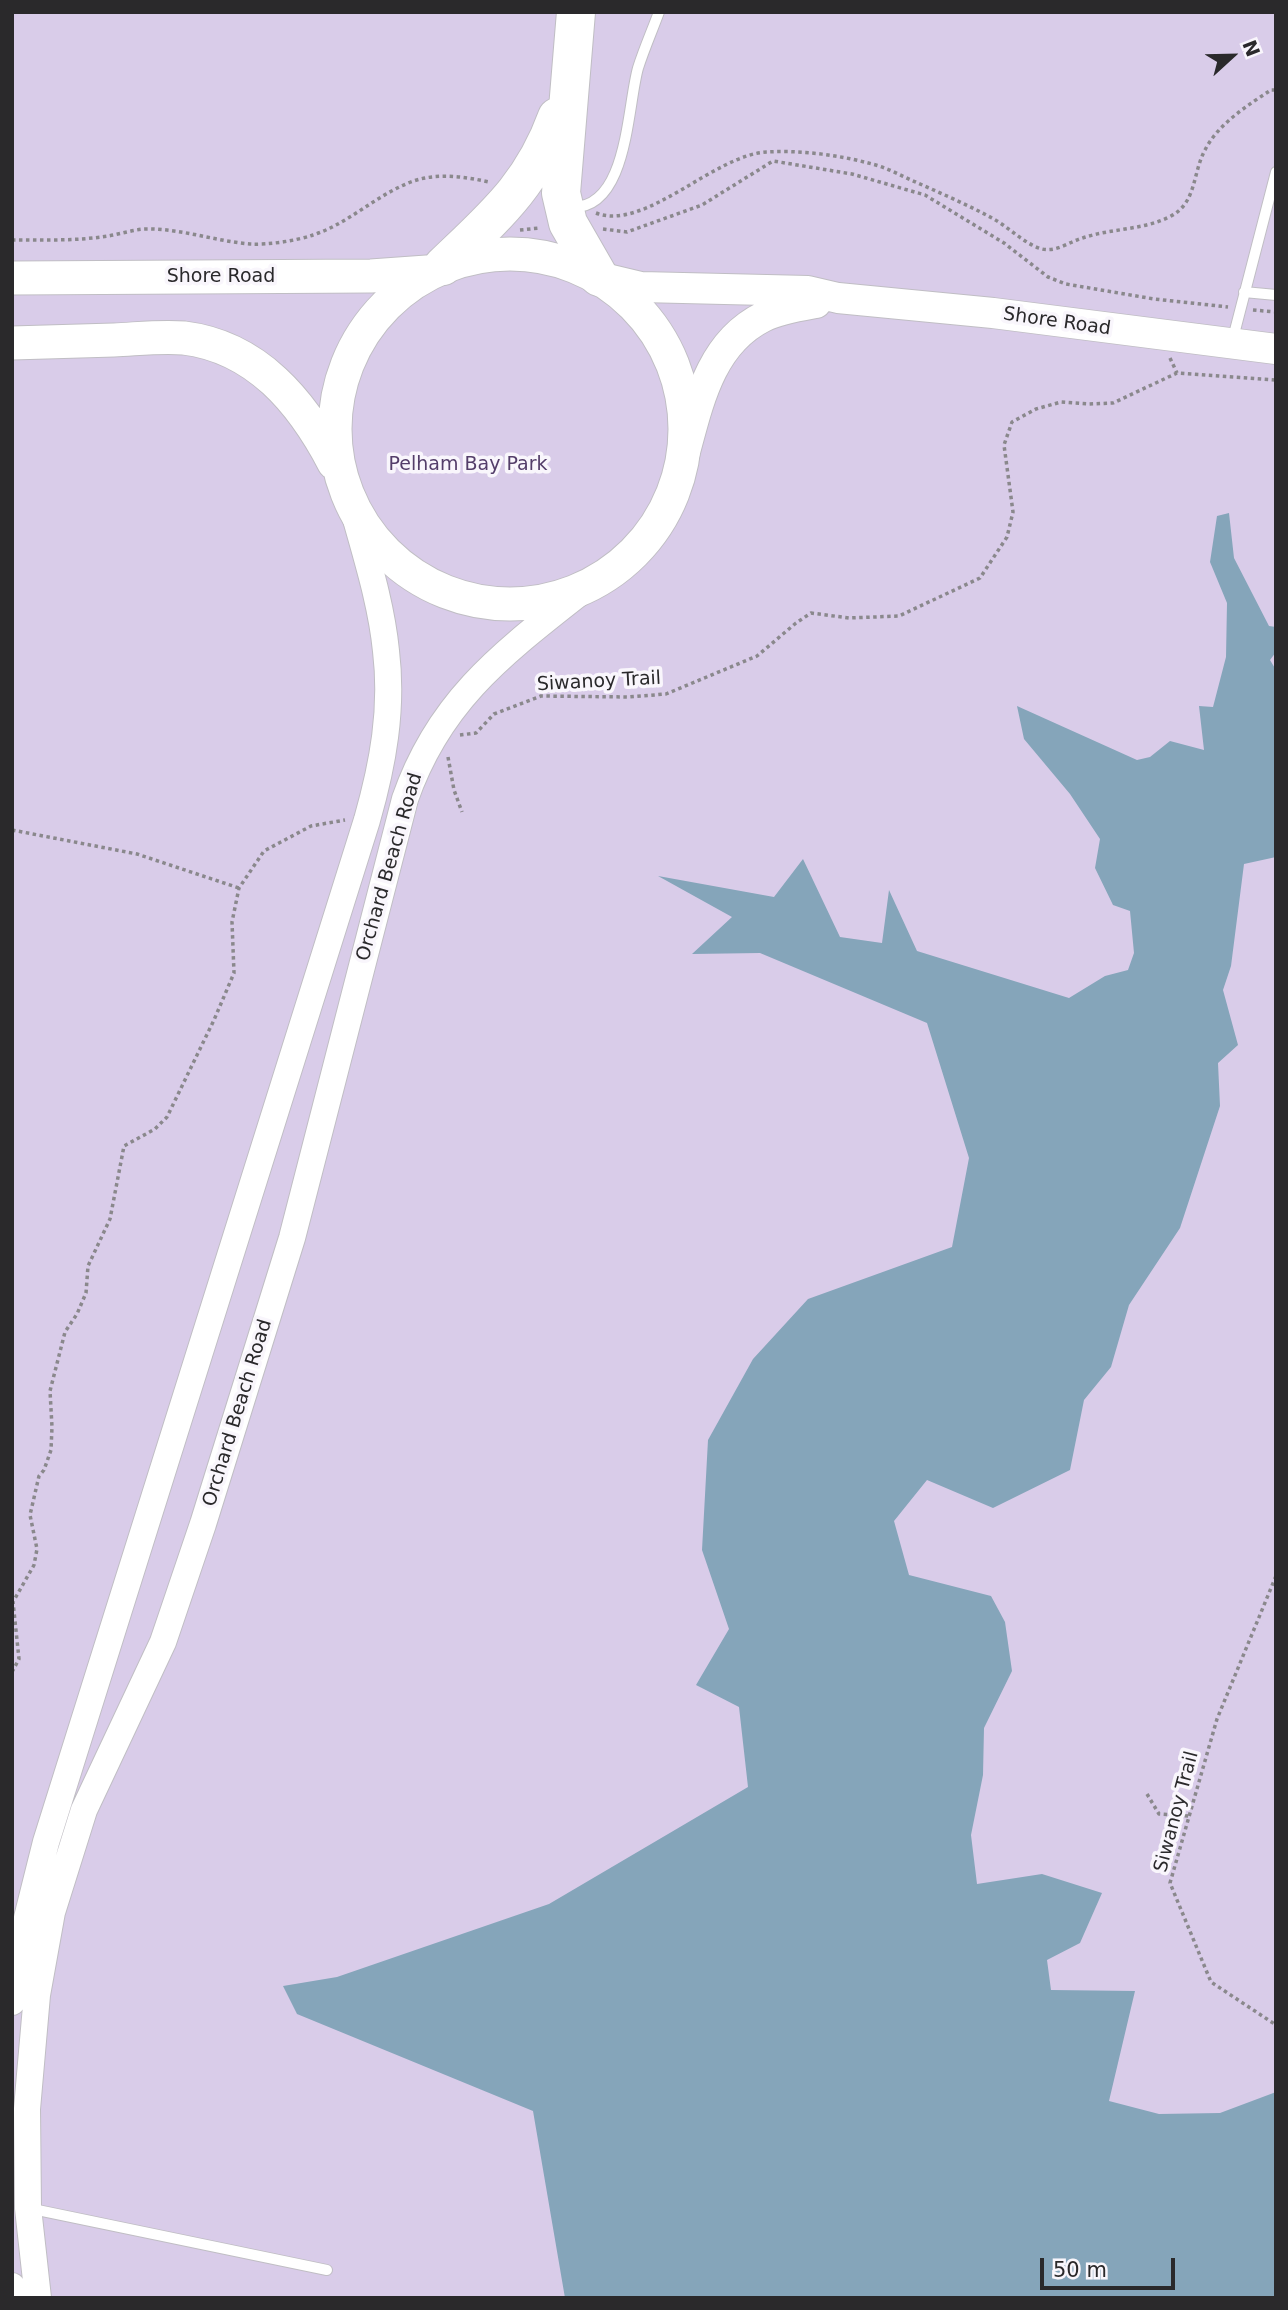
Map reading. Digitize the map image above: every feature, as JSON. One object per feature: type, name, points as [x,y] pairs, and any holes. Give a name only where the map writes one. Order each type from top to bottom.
[{"type":"highway","points":[[576,12],[561,177],[572,217],[568,223],[599,277]]},
{"type":"highway","points":[[437,269],[517,193],[543,151],[569,82]]},
{"type":"main road","points":[[12,343],[174,338],[226,348],[259,367],[294,399],[310,421],[367,529],[388,554],[421,579],[458,596],[489,603],[523,604],[556,598],[587,587],[616,569],[644,543],[667,508],[683,459],[685,411],[678,378],[666,349],[638,308],[599,277],[570,264],[525,253],[490,254],[437,269],[386,304],[366,329],[350,358],[340,390],[335,421],[337,452],[348,492]]},
{"type":"main road","name":"Shore Road","points":[[12,278],[371,276],[437,269]]},
{"type":"main road","name":"Shore Road","points":[[599,277],[641,286],[808,290],[838,298],[993,313],[1276,349]]},
{"type":"main road","name":"Shore Road","points":[[683,459],[706,382],[716,361],[733,340],[764,316],[838,298]]},
{"type":"street","name":"Orchard Beach Road","points":[[12,2002],[27,1918],[46,1842],[367,820],[384,749],[389,701],[382,625],[348,492]]},
{"type":"street","name":"Orchard Beach Road","points":[[38,2298],[28,2208],[26,2141],[32,2035],[43,1953],[60,1880],[84,1810],[150,1674],[185,1579],[292,1238],[405,799],[432,738],[448,713],[490,666],[587,587]]},
{"type":"street","points":[[12,2286],[14,2298]]},
{"type":"lane","points":[[572,217],[598,201],[607,191],[617,170],[638,69],[659,12]]},
{"type":"lane","points":[[1231,345],[1276,172]]},
{"type":"lane","points":[[1244,292],[1276,295]]},
{"type":"lane","points":[[28,2208],[327,2270]]},
{"type":"path","points":[[519,230],[572,217],[619,216],[654,205],[740,158],[763,152],[792,151],[873,164],[984,214],[1043,249],[1056,249],[1102,231],[1130,228],[1172,216],[1191,198],[1205,149],[1218,133],[1246,107],[1271,90],[1276,90]]},
{"type":"path","points":[[572,217],[628,232],[702,205],[773,161],[852,174],[925,195],[1004,243],[1048,276],[1066,284],[1154,299],[1276,312]]},
{"type":"path","points":[[12,240],[107,237],[144,229],[188,232],[251,244],[311,236],[338,225],[401,186],[432,177],[463,176],[517,193]]},
{"type":"path","name":"Siwanoy Trail","points":[[432,738],[476,733],[494,714],[541,696],[628,697],[666,694],[757,656],[811,613],[849,618],[899,616],[980,578],[1007,537],[1013,512],[1004,444],[1012,422],[1036,409],[1061,402],[1113,402],[1177,373],[1276,380]]},
{"type":"path","points":[[432,738],[435,746],[448,752],[454,790],[462,812]]},
{"type":"path","points":[[12,1672],[19,1658],[13,1602],[34,1565],[37,1549],[30,1515],[39,1476],[51,1450],[50,1391],[65,1332],[86,1293],[88,1266],[110,1219],[124,1146],[155,1129],[176,1103],[234,973],[232,922],[239,888],[264,852],[311,827],[334,821],[367,820]]},
{"type":"path","points":[[12,831],[137,854],[239,888]]},
{"type":"path","name":"Siwanoy Trail","points":[[1276,1576],[1217,1719],[1170,1883],[1211,1982],[1276,2025]]},
{"type":"path","points":[[1147,1794],[1159,1814],[1189,1816]]},
{"type":"green space","name":"Pelham Bay Park","points":[[12,12],[1276,12],[1276,2232],[668,2298],[12,2298]]},
{"type":"water","points":[[1229,513],[1234,558],[1269,626],[1276,627],[1276,652],[1270,660],[1276,670],[1276,857],[1244,864],[1231,966],[1223,990],[1238,1045],[1218,1063],[1220,1106],[1180,1228],[1129,1305],[1111,1367],[1084,1400],[1070,1470],[993,1508],[927,1480],[894,1521],[909,1575],[991,1596],[1005,1622],[1012,1671],[984,1728],[983,1775],[971,1835],[977,1884],[1042,1874],[1102,1893],[1080,1943],[1047,1960],[1051,1990],[1135,1991],[1109,2101],[1159,2114],[1220,2113],[1276,2092],[1276,2298],[565,2298],[533,2111],[297,2014],[283,1986],[337,1977],[549,1904],[748,1787],[739,1707],[696,1685],[729,1629],[702,1550],[708,1440],[753,1359],[808,1299],[952,1247],[969,1158],[927,1023],[760,953],[692,954],[732,917],[658,876],[774,897],[803,859],[840,937],[882,943],[889,890],[917,951],[1069,998],[1105,976],[1128,970],[1134,953],[1130,911],[1113,905],[1095,868],[1100,839],[1070,794],[1024,739],[1017,706],[1137,760],[1150,757],[1170,741],[1204,750],[1199,706],[1213,707],[1226,657],[1227,603],[1210,562],[1217,516]]}]
